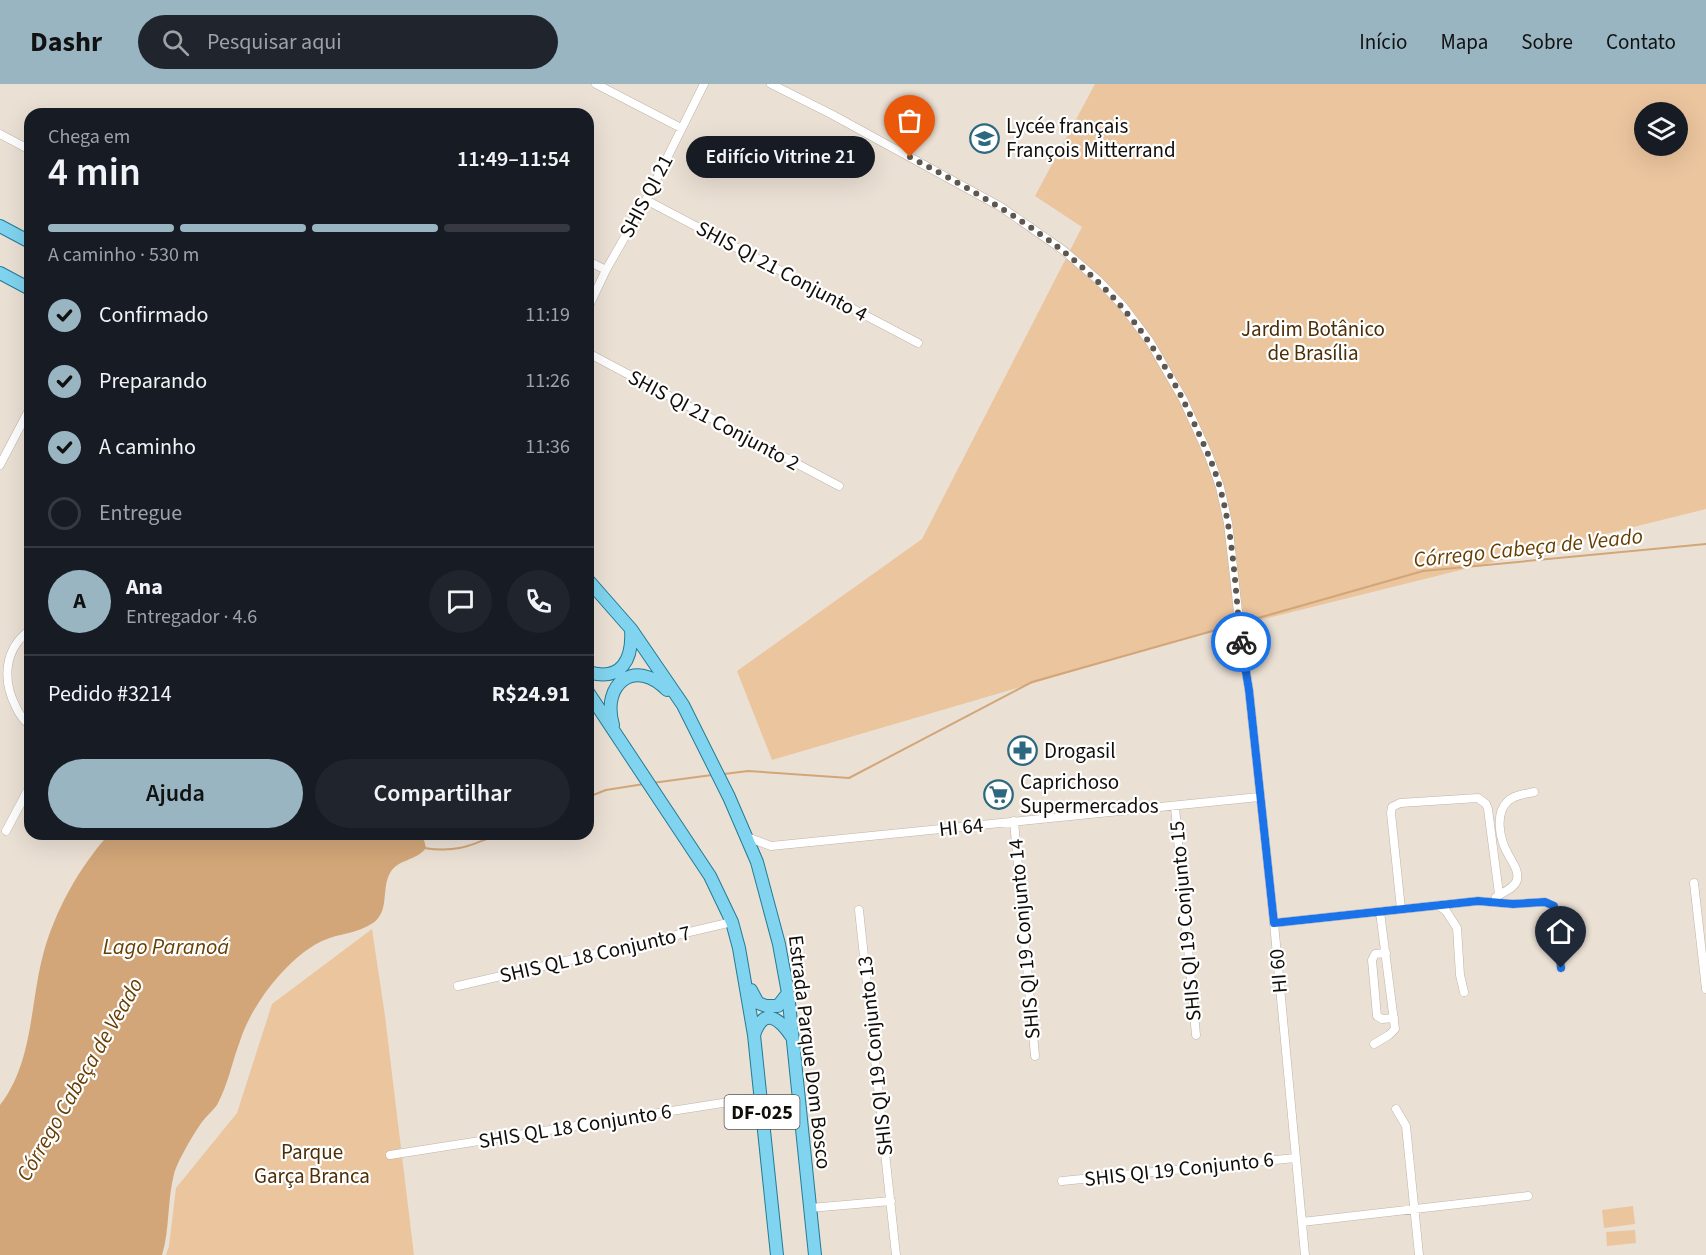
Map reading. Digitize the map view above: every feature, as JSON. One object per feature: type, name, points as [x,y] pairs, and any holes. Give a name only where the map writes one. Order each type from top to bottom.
[{"type":"main road","points":[[0,226],[24,239]]},
{"type":"main road","points":[[0,273],[24,286]]},
{"type":"main road","name":"Estrada Parque Dom Bosco","points":[[594,587],[631,629],[683,705],[729,796],[757,862],[779,944],[788,993],[815,1255]]},
{"type":"main road","points":[[594,674],[608,674],[622,667],[630,653],[631,629]]},
{"type":"main road","points":[[616,735],[610,707],[618,683],[628,677],[648,676],[659,682],[683,705]]},
{"type":"main road","name":"DF-025","points":[[594,701],[710,876],[732,922],[743,969],[754,1035],[777,1255]]},
{"type":"main road","points":[[743,969],[753,994],[762,1005],[778,1005],[788,993]]},
{"type":"main road","points":[[754,1035],[759,1023],[771,1018],[779,1020],[792,1038]]},
{"type":"street","points":[[596,84],[681,129]]},
{"type":"street","name":"SHIS QI 21","points":[[594,295],[646,200],[704,84]]},
{"type":"street","name":"HI 60","points":[[771,84],[831,114],[1001,207],[1063,250],[1098,280],[1123,306],[1150,342],[1184,399],[1209,456],[1225,508],[1233,562],[1274,923],[1305,1255]]},
{"type":"street","points":[[0,134],[24,147]]},
{"type":"street","name":"SHIS QI 21 Conjunto 4","points":[[646,200],[918,343]]},
{"type":"street","points":[[594,264],[606,270]]},
{"type":"street","name":"SHIS QI 21 Conjunto 2","points":[[594,356],[839,486]]},
{"type":"street","points":[[0,465],[24,419]]},
{"type":"street","points":[[24,635],[10,657],[6,677],[17,710],[24,720]]},
{"type":"street","points":[[1490,902],[1499,894],[1512,888],[1517,879],[1517,873],[1501,835],[1503,807],[1514,796],[1534,792]]},
{"type":"street","points":[[6,831],[24,797]]},
{"type":"street","name":"HI 64","points":[[747,837],[771,846],[1259,797]]},
{"type":"street","points":[[1401,909],[1391,813],[1392,807],[1400,803],[1478,798],[1482,800],[1488,809],[1499,894]]},
{"type":"street","name":"SHIS QI 19 Conjunto 15","points":[[1175,807],[1196,1035]]},
{"type":"street","name":"SHIS QI 19 Conjunto 14","points":[[1014,821],[1035,1056]]},
{"type":"street","points":[[757,862],[762,853],[771,846]]},
{"type":"street","points":[[1694,883],[1706,989]]},
{"type":"street","points":[[1274,923],[1478,901],[1502,904],[1552,903],[1556,911],[1561,968]]},
{"type":"street","points":[[1438,905],[1446,911],[1457,928],[1460,975],[1464,992]]},
{"type":"street","name":"SHIS QI 19 Conjunto 13","points":[[860,910],[896,1255]]},
{"type":"street","points":[[1374,1044],[1393,1032],[1395,1018],[1380,912]]},
{"type":"street","name":"SHIS QL 18 Conjunto 7","points":[[458,986],[732,922]]},
{"type":"street","points":[[1386,953],[1375,954],[1372,958],[1378,1017],[1395,1018]]},
{"type":"street","points":[[1375,992],[1391,990]]},
{"type":"street","name":"SHIS QL 18 Conjunto 6","points":[[390,1155],[761,1097]]},
{"type":"street","points":[[1396,1109],[1406,1126],[1419,1255]]},
{"type":"street","name":"SHIS QI 19 Conjunto 6","points":[[1062,1181],[1295,1158]]},
{"type":"street","points":[[1302,1221],[1528,1196]]},
{"type":"street","points":[[810,1208],[891,1201]]},
{"type":"green space","name":"Jardim Botânico de Brasília","points":[[1095,84],[1706,84],[1706,509],[1180,640],[772,760],[737,671],[922,539],[1082,227],[1035,196]]},
{"type":"green space","name":"Parque Garça Branca","points":[[372,929],[414,1255],[166,1255],[176,1188],[237,1113],[272,1004]]},
{"type":"green space","points":[[1633,1206],[1635,1224],[1604,1228],[1602,1210]]},
{"type":"green space","points":[[1635,1230],[1636,1243],[1607,1246],[1606,1232]]},
{"type":"water","name":"Lago Paranoá","points":[[104,840],[424,840],[426,848],[393,868],[387,879],[382,912],[373,923],[361,929],[328,938],[309,948],[287,967],[261,1000],[243,1033],[217,1105],[199,1127],[176,1169],[162,1255],[0,1255],[0,1105],[11,1089],[25,1052],[43,955],[54,922],[69,890]]},
{"type":"waterway","name":"Córrego Cabeça de Veado","points":[[1251,620],[1423,571],[1706,544]]},
{"type":"waterway","name":"Córrego Cabeça de Veado","points":[[724,774],[748,771],[849,778],[1032,682],[1223,628]]},
{"type":"waterway","name":"Córrego Cabeça de Veado","points":[[652,783],[712,775]]},
{"type":"waterway","name":"Córrego Cabeça de Veado","points":[[594,795],[606,790],[644,784]]},
{"type":"waterway","name":"Córrego Cabeça de Veado","points":[[424,848],[454,849],[485,840]]},
{"type":"way so far","points":[[910,157],[1001,207],[1063,250],[1098,280],[1123,306],[1150,342],[1184,399],[1220,487],[1228,523],[1241,642]]},
{"type":"place","name":"Lycée français François Mitterrand","points":[[985,138]]},
{"type":"place","name":"Edifício Vitrine 21","points":[[910,157]]},
{"type":"place","name":"Drogasil","points":[[1023,751]]},
{"type":"place","name":"Caprichoso Supermercados","points":[[999,794]]},
{"type":"route","points":[[1241,642],[1249,690],[1274,923],[1478,901],[1502,904],[1552,903],[1556,911],[1561,968]]}]
